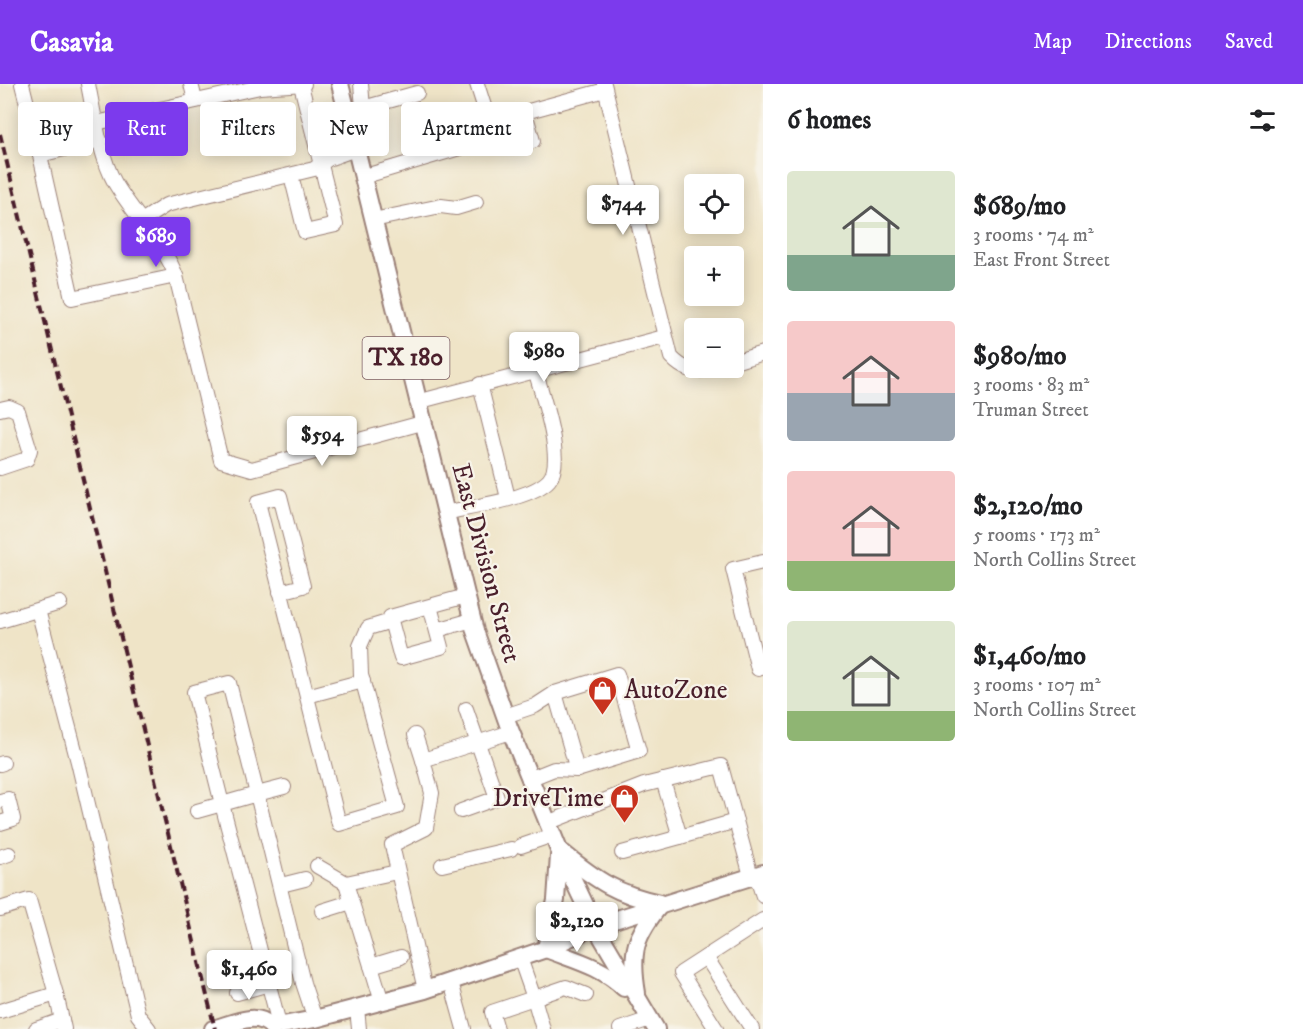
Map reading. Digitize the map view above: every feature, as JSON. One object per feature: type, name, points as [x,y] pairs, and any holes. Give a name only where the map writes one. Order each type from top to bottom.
[{"type":"main road","name":"East Division Street","points":[[340,84],[350,102]]},
{"type":"main road","name":"East Division Street","points":[[358,156],[472,620],[505,716],[553,836],[595,926],[653,1024]]},
{"type":"main road","points":[[553,836],[588,874],[616,892],[661,903]]},
{"type":"main road","points":[[546,949],[560,875],[553,836]]},
{"type":"main road","points":[[214,1029],[256,1018],[266,1020],[274,1027],[315,1019],[425,990],[546,949],[595,926],[661,903],[757,875]]},
{"type":"main road","points":[[638,1001],[633,953],[641,928],[661,903]]},
{"type":"main road","points":[[546,949],[609,974],[638,1001]]},
{"type":"street","points":[[22,84],[27,102]]},
{"type":"street","points":[[88,84],[100,140],[113,180],[140,222],[170,259],[221,460],[252,469],[422,423]]},
{"type":"street","points":[[191,84],[195,100]]},
{"type":"street","points":[[96,123],[260,86],[302,84],[337,224],[305,232],[291,175]]},
{"type":"street","points":[[357,102],[361,84]]},
{"type":"street","points":[[362,177],[483,141],[491,128],[477,84]]},
{"type":"street","points":[[533,110],[605,87],[664,337],[671,357],[684,369]]},
{"type":"street","points":[[384,102],[417,93]]},
{"type":"street","points":[[93,142],[100,140]]},
{"type":"street","points":[[40,156],[72,298],[176,276]]},
{"type":"street","points":[[140,222],[166,205],[314,169],[336,156]]},
{"type":"street","points":[[373,220],[441,206],[456,208],[476,202]]},
{"type":"street","points":[[417,402],[535,369],[664,337]]},
{"type":"street","points":[[744,359],[763,353]]},
{"type":"street","points":[[445,513],[508,498],[542,487],[551,478],[555,466],[554,442],[535,369]]},
{"type":"street","points":[[480,384],[508,498]]},
{"type":"street","points":[[0,409],[9,407],[18,411],[30,450],[27,459],[0,468]]},
{"type":"street","points":[[280,592],[303,586],[280,496],[258,502],[280,592],[339,824],[397,807],[363,681],[360,646],[368,628],[391,621]]},
{"type":"street","points":[[763,562],[733,569],[758,669],[763,667]]},
{"type":"street","points":[[430,606],[441,646],[401,658],[390,617],[466,596]]},
{"type":"street","points":[[0,621],[60,603]]},
{"type":"street","points":[[38,610],[78,762],[138,1015],[149,1029]]},
{"type":"street","points":[[437,630],[472,620]]},
{"type":"street","points":[[505,716],[535,706],[555,693],[617,674],[639,751],[577,770],[554,769],[529,779]]},
{"type":"street","points":[[307,696],[363,681]]},
{"type":"street","points":[[274,1027],[267,977],[194,692],[230,683],[298,961],[315,1019]]},
{"type":"street","points":[[555,693],[577,770]]},
{"type":"street","points":[[461,811],[497,798],[466,709]]},
{"type":"street","points":[[423,760],[511,732]]},
{"type":"street","points":[[415,735],[432,793],[426,828],[392,845],[425,990]]},
{"type":"street","points":[[442,865],[516,848],[553,836],[644,785],[721,766],[736,821],[763,896]]},
{"type":"street","points":[[663,780],[680,837]]},
{"type":"street","points":[[197,811],[284,787]]},
{"type":"street","points":[[0,801],[8,799],[13,819],[0,823]]},
{"type":"street","points":[[622,853],[736,821]]},
{"type":"street","points":[[317,866],[346,883],[397,872]]},
{"type":"street","points":[[280,885],[305,879]]},
{"type":"street","points":[[346,883],[382,1002]]},
{"type":"street","points":[[0,909],[29,900],[63,1024],[36,1029]]},
{"type":"street","points":[[322,910],[351,902]]},
{"type":"street","points":[[716,1029],[681,974],[763,920]]},
{"type":"street","points":[[371,966],[401,957]]},
{"type":"street","points":[[706,957],[752,1029]]},
{"type":"street","points":[[520,958],[543,1029]]},
{"type":"street","points":[[237,993],[298,961]]},
{"type":"street","points":[[451,982],[464,1029]]},
{"type":"street","points":[[497,1029],[492,1012],[566,987],[586,994]]},
{"type":"street","points":[[0,1011],[56,994]]},
{"type":"street","points":[[357,1008],[359,1029]]},
{"type":"street","points":[[620,1029],[653,1024]]},
{"type":"railway","points":[[0,134],[215,1029]]},
{"type":"place","name":"AutoZone","points":[[603,716]]},
{"type":"place","name":"DriveTime","points":[[625,824]]}]
